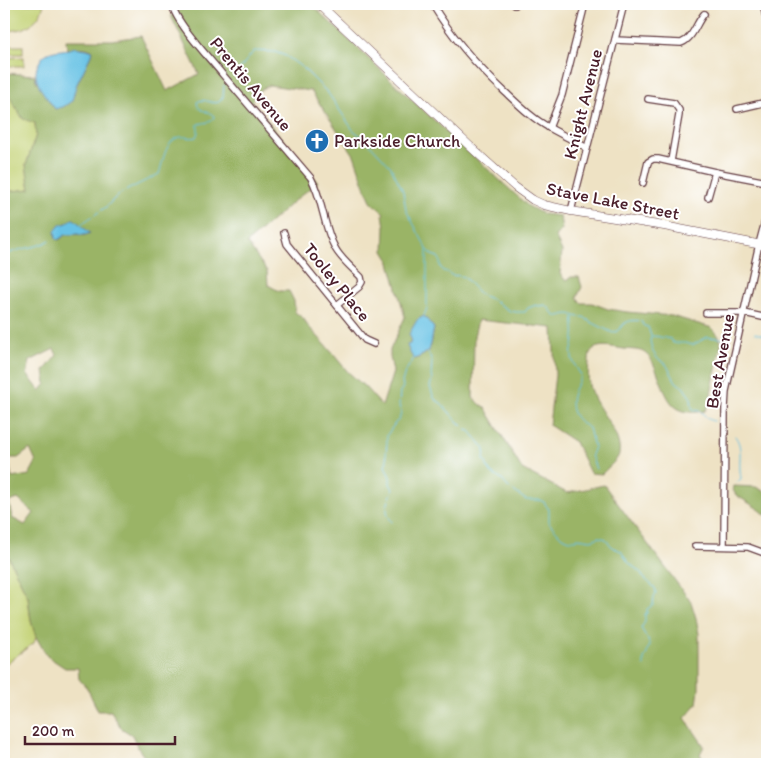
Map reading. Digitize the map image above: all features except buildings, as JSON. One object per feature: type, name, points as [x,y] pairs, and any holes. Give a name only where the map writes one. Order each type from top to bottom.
[{"type":"main road","name":"Stave Lake Street","points":[[319,4],[476,152],[533,200],[571,211],[664,226],[767,246]]},
{"type":"street","name":"Prentis Avenue","points":[[172,4],[173,9],[196,42],[311,178],[316,187],[330,238],[336,250],[361,277],[362,282],[359,287],[337,305]]},
{"type":"street","points":[[432,4],[443,22],[475,62],[524,110],[549,128],[587,148]]},
{"type":"street","points":[[549,128],[562,95],[585,4]]},
{"type":"street","name":"Knight Avenue","points":[[571,211],[624,4]]},
{"type":"street","points":[[763,4],[767,21]]},
{"type":"street","points":[[614,40],[681,43],[690,36],[704,14]]},
{"type":"street","points":[[648,99],[674,103],[679,110],[671,162]]},
{"type":"street","points":[[737,109],[767,102]]},
{"type":"street","points":[[643,183],[648,162],[653,159],[767,182]]},
{"type":"street","points":[[708,197],[715,172]]},
{"type":"street","name":"Best Avenue","points":[[724,546],[726,399],[728,382],[767,214]]},
{"type":"street","name":"Tooley Place","points":[[284,233],[287,244],[365,340],[374,344]]},
{"type":"street","points":[[706,313],[744,313],[767,318]]},
{"type":"street","points":[[695,546],[748,547],[767,554]]},
{"type":"green space","points":[[4,4],[44,4],[38,18],[30,25],[21,29],[4,30]]},
{"type":"green space","points":[[188,4],[311,4],[528,206],[543,214],[560,216],[562,230],[555,236],[562,251],[560,274],[566,281],[571,277],[579,277],[582,287],[577,297],[581,303],[592,303],[608,309],[627,312],[672,316],[712,328],[717,334],[721,345],[709,404],[705,411],[694,412],[678,409],[669,399],[653,363],[644,352],[604,346],[595,348],[592,351],[589,359],[589,385],[617,438],[619,446],[618,456],[602,474],[590,473],[575,442],[549,425],[555,375],[553,328],[478,320],[474,336],[473,398],[486,409],[522,469],[567,493],[604,485],[691,602],[699,634],[699,690],[697,704],[685,718],[704,746],[700,754],[706,764],[149,764],[132,735],[121,728],[111,711],[98,711],[87,688],[79,679],[78,668],[65,668],[47,656],[36,637],[31,621],[28,597],[4,548],[4,192],[30,189],[26,165],[36,135],[35,123],[23,119],[4,89],[4,73],[35,75],[36,81],[55,109],[67,105],[93,51],[87,48],[67,50],[66,40],[112,40],[141,36],[167,91],[199,74],[171,16]],"holes":[[[269,85],[311,91],[354,155],[372,203],[384,213],[384,251],[389,259],[405,317],[390,350],[393,372],[382,406],[348,372],[307,325],[304,319],[295,312],[294,301],[289,291],[279,291],[268,285],[267,271],[247,243],[318,182],[252,102],[257,92]],[[69,221],[90,233],[84,235],[65,235],[59,240],[56,237],[59,226]],[[424,316],[434,328],[428,352],[416,359],[407,346],[410,344],[412,331],[417,321]],[[54,349],[57,355],[44,371],[46,384],[40,391],[27,374],[30,361]],[[30,449],[36,462],[29,475],[12,478],[8,458],[18,458]],[[18,499],[34,513],[25,525],[12,518],[9,502]]]},
{"type":"green space","points":[[4,46],[23,46],[23,54],[4,54]]},
{"type":"green space","points":[[24,57],[24,66],[5,66],[5,58]]},
{"type":"green space","points":[[4,89],[35,123],[36,135],[26,165],[30,189],[4,192]]},
{"type":"green space","points":[[734,486],[756,487],[767,493],[767,516],[736,495],[733,490]]},
{"type":"green space","points":[[4,548],[28,597],[31,621],[36,637],[34,643],[4,665]]},
{"type":"water","points":[[75,47],[93,51],[76,86],[72,101],[63,107],[55,109],[39,86],[36,74],[37,68],[43,56],[55,51]]},
{"type":"water","points":[[72,219],[90,233],[84,235],[65,235],[58,240],[55,231],[60,225]]},
{"type":"water","points":[[424,316],[434,328],[431,343],[425,354],[414,359],[407,345],[410,344],[411,339],[409,334],[417,320]]},
{"type":"waterway","points":[[234,76],[254,51],[275,52],[286,56],[303,68],[328,93],[353,130],[366,140],[391,167],[403,191],[406,210],[427,249],[427,308],[424,316]]},
{"type":"waterway","points":[[80,225],[106,207],[119,194],[159,174],[165,152],[171,142],[180,137],[196,137],[198,124],[209,122],[213,119],[214,116],[199,108],[197,102],[203,100],[213,103],[219,102],[223,97],[224,85]]},
{"type":"waterway","points":[[4,257],[15,251],[50,240]]},
{"type":"waterway","points":[[428,250],[432,255],[438,257],[443,271],[451,275],[464,277],[481,295],[510,311],[525,312],[528,308],[536,305],[545,305],[555,316],[568,314],[584,317],[613,333],[628,322],[634,320],[641,321],[644,326],[648,327],[651,336],[671,339],[673,343],[693,345],[707,337],[725,339]]},
{"type":"waterway","points":[[574,317],[572,357],[581,375],[572,396],[571,408],[575,417],[589,428],[594,447],[591,455],[596,469]]},
{"type":"waterway","points":[[755,333],[767,336]]},
{"type":"waterway","points":[[651,337],[650,341],[653,352],[657,358],[666,364],[676,382],[683,387],[691,398],[692,408],[714,421]]},
{"type":"waterway","points":[[427,351],[432,361],[430,387],[434,398],[466,430],[470,431],[485,449],[484,460],[491,473],[526,500],[544,502],[549,510],[549,523],[562,537],[570,540],[578,538],[591,540],[600,537],[606,539],[612,547],[621,551],[628,562],[655,588],[653,605],[647,609],[645,622],[641,628],[650,646],[644,658],[644,666]]},
{"type":"waterway","points":[[392,522],[387,513],[388,502],[393,489],[385,466],[387,460],[387,435],[399,420],[402,382],[405,372],[414,358]]},
{"type":"waterway","points":[[735,436],[740,452],[741,479],[737,482]]},
{"type":"place","name":"Parkside Church","points":[[317,141]]}]
